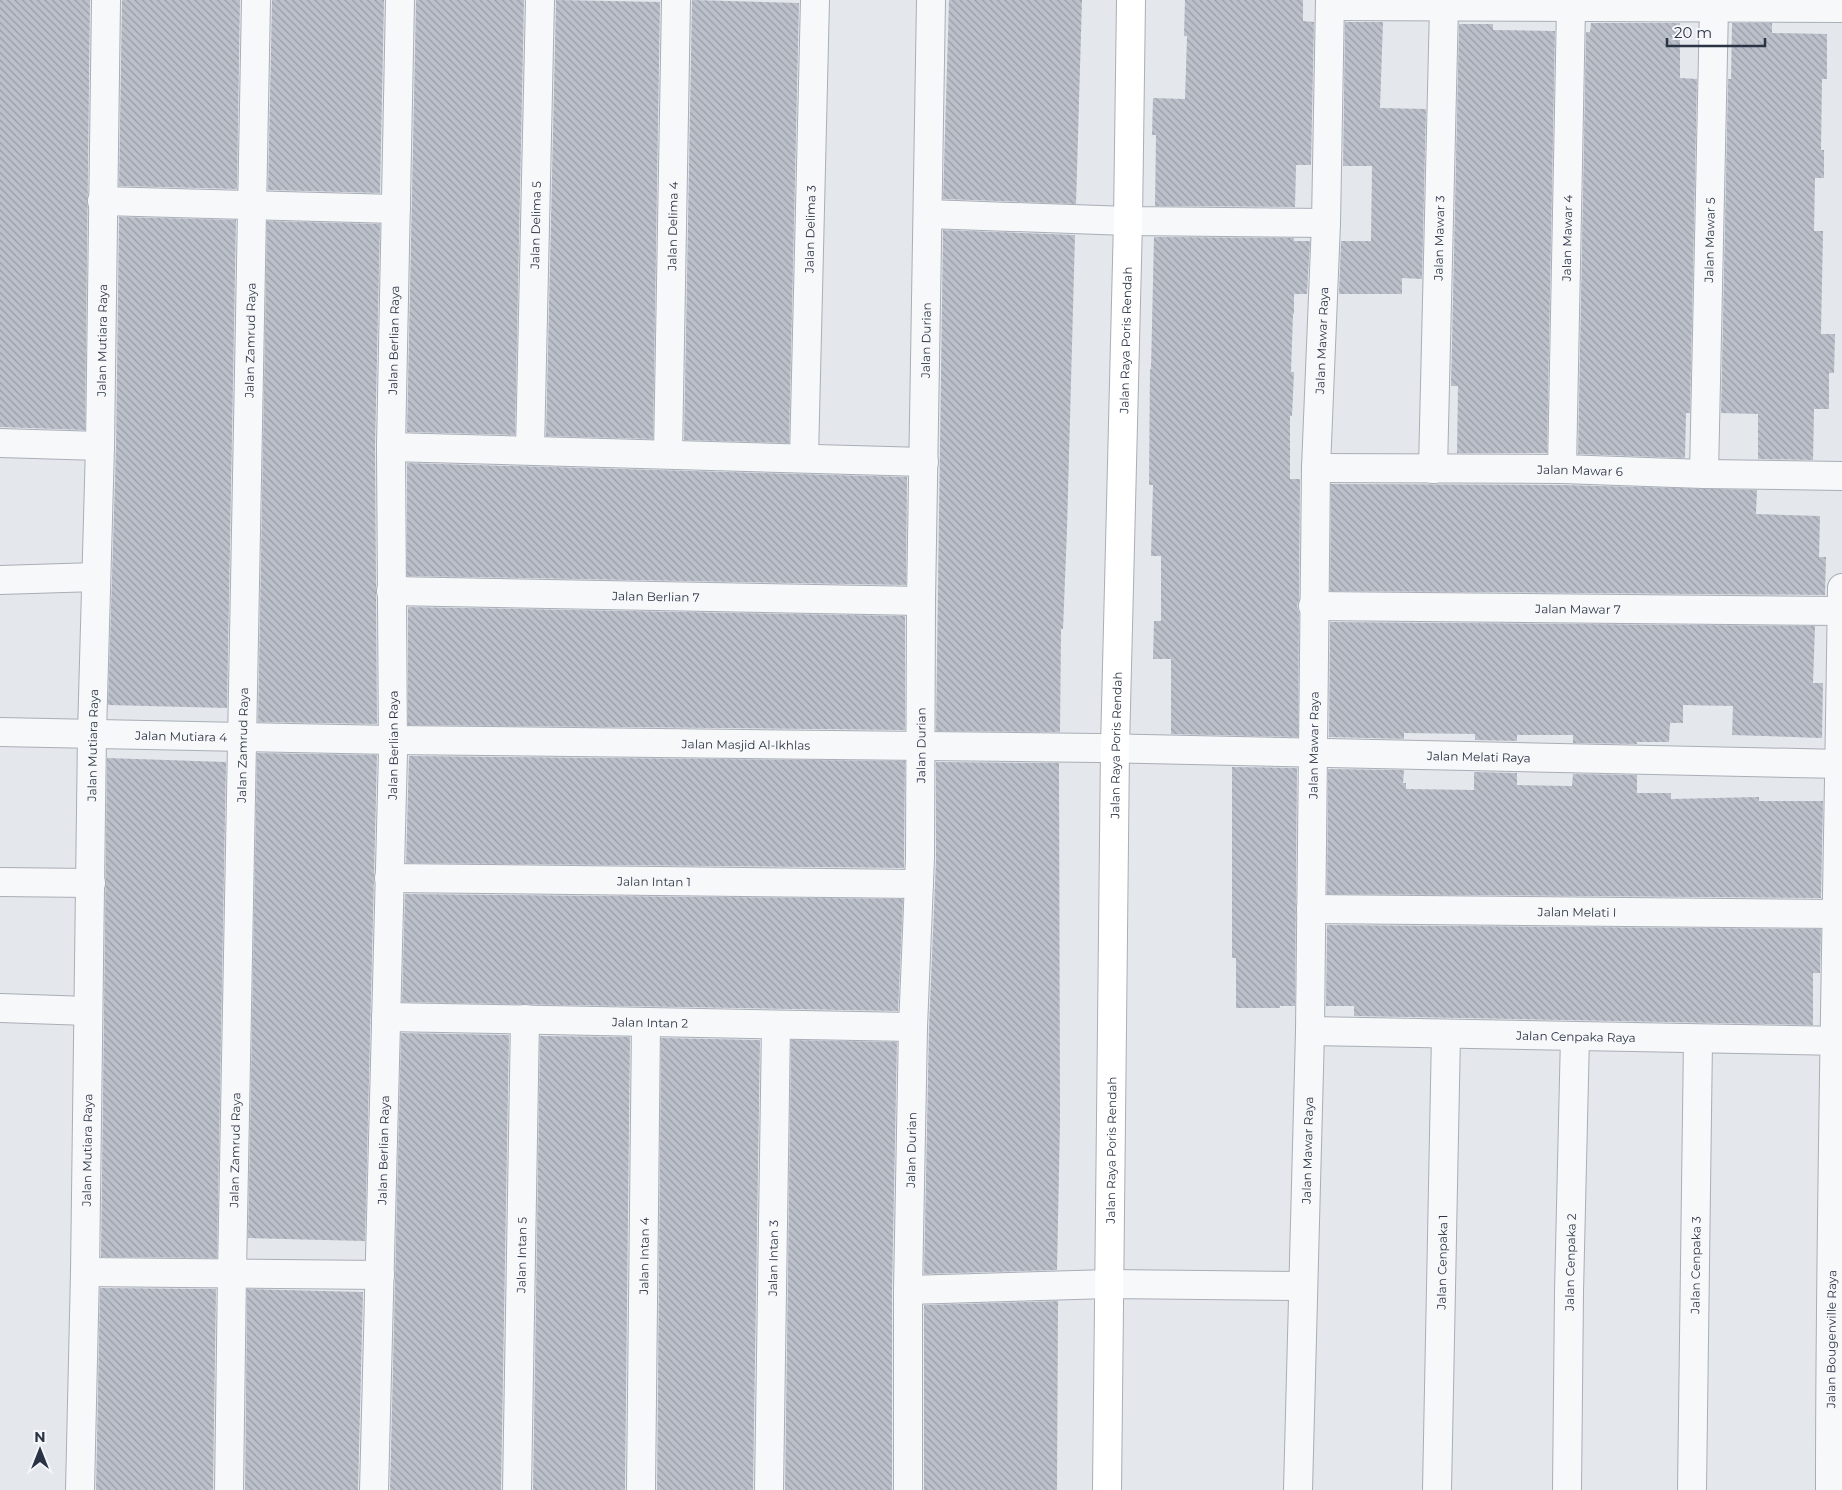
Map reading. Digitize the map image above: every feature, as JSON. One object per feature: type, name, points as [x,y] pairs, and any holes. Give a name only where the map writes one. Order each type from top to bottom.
[{"type":"street","name":"Jalan Mutiara Raya","points":[[80,1490],[85,1272],[92,734],[100,446],[106,0]]},
{"type":"street","name":"Jalan Zamrud Raya","points":[[229,1490],[256,0]]},
{"type":"street","name":"Jalan Berlian Raya","points":[[374,1490],[393,740],[391,447],[400,0]]},
{"type":"street","name":"Jalan Delima 5","points":[[530,450],[540,0]]},
{"type":"street","name":"Jalan Delima 4","points":[[668,454],[676,0]]},
{"type":"street","name":"Jalan Delima 3","points":[[804,458],[815,0]]},
{"type":"street","name":"Jalan Durian","points":[[908,1490],[908,1290],[913,1027],[919,884],[921,601],[932,0]]},
{"type":"street","name":"Jalan Raya Poris Rendah","points":[[1107,1490],[1109,1284],[1106,748],[1128,220],[1131,0]]},
{"type":"street","points":[[1330,3],[1444,6],[1842,8]]},
{"type":"street","name":"Jalan Mawar Raya","points":[[1298,1490],[1310,1031],[1316,468],[1326,223],[1330,3]]},
{"type":"street","name":"Jalan Mawar 3","points":[[1433,469],[1444,6]]},
{"type":"street","name":"Jalan Mawar 4","points":[[1562,469],[1571,7]]},
{"type":"street","name":"Jalan Mawar 5","points":[[1704,474],[1714,7]]},
{"type":"street","points":[[102,201],[396,209]]},
{"type":"street","points":[[928,214],[1326,223]]},
{"type":"street","points":[[0,443],[100,446]]},
{"type":"street","points":[[391,447],[924,462]]},
{"type":"street","name":"Jalan Mawar 6","points":[[1316,468],[1562,469],[1842,476]]},
{"type":"street","points":[[0,580],[96,577]]},
{"type":"street","name":"Jalan Bougenville Raya","points":[[1830,1490],[1830,1290],[1839,1041],[1842,588]]},
{"type":"street","name":"Jalan Berlian 7","points":[[392,591],[921,601]]},
{"type":"street","name":"Jalan Mawar 7","points":[[1314,606],[1842,611]]},
{"type":"street","name":"Jalan Mutiara 4","points":[[0,732],[393,740]]},
{"type":"street","name":"Jalan Masjid Al-Ikhlas","points":[[393,740],[1106,748]]},
{"type":"street","name":"Jalan Melati Raya","points":[[1106,748],[1840,764]]},
{"type":"street","name":"Jalan Intan 1","points":[[389,878],[919,884]]},
{"type":"street","points":[[0,882],[91,883]]},
{"type":"street","name":"Jalan Melati I","points":[[1311,909],[1839,914]]},
{"type":"street","points":[[0,1008],[88,1011]]},
{"type":"street","name":"Jalan Intan 2","points":[[386,1017],[913,1027]]},
{"type":"street","name":"Jalan Intan 5","points":[[517,1490],[525,1019]]},
{"type":"street","name":"Jalan Intan 4","points":[[641,1490],[646,1022]]},
{"type":"street","name":"Jalan Intan 3","points":[[769,1490],[776,1025]]},
{"type":"street","name":"Jalan Cenpaka Raya","points":[[1310,1031],[1839,1041]]},
{"type":"street","name":"Jalan Cenpaka 1","points":[[1437,1490],[1446,1034]]},
{"type":"street","name":"Jalan Cenpaka 2","points":[[1567,1490],[1575,1036]]},
{"type":"street","name":"Jalan Cenpaka 3","points":[[1692,1490],[1698,1039]]},
{"type":"street","points":[[85,1272],[380,1275]]},
{"type":"street","points":[[908,1290],[1109,1284],[1303,1286]]},
{"type":"building","points":[[0,0],[90,0],[85,430],[0,427]]},
{"type":"building","points":[[122,0],[240,0],[237,189],[119,186]]},
{"type":"building","points":[[272,0],[384,0],[380,193],[268,190]]},
{"type":"building","points":[[416,0],[524,0],[515,435],[407,432]]},
{"type":"building","points":[[556,0],[660,2],[653,439],[546,436]]},
{"type":"building","points":[[692,0],[799,3],[789,443],[684,440]]},
{"type":"building","points":[[949,0],[1082,0],[1076,204],[943,199]]},
{"type":"building","points":[[1185,0],[1303,0],[1303,21],[1314,22],[1311,165],[1296,165],[1295,207],[1155,206],[1156,135],[1152,135],[1153,98],[1185,99],[1187,36],[1184,36]]},
{"type":"building","points":[[1345,22],[1383,22],[1380,108],[1426,109],[1422,279],[1402,278],[1402,294],[1339,294],[1341,241],[1371,241],[1372,166],[1343,166]]},
{"type":"building","points":[[1591,23],[1680,23],[1680,78],[1697,79],[1690,413],[1686,413],[1685,458],[1578,454],[1586,32],[1590,32]]},
{"type":"building","points":[[1732,23],[1772,23],[1772,33],[1827,34],[1827,79],[1822,79],[1821,150],[1824,150],[1824,178],[1815,178],[1814,231],[1823,231],[1821,334],[1835,334],[1834,373],[1829,373],[1829,409],[1814,409],[1813,460],[1758,459],[1758,414],[1721,413],[1728,79],[1731,79]]},
{"type":"building","points":[[1459,24],[1493,24],[1493,30],[1555,31],[1547,453],[1457,453],[1458,386],[1451,386]]},
{"type":"building","points":[[119,217],[236,220],[227,708],[108,705],[116,446]]},
{"type":"building","points":[[267,221],[380,224],[375,447],[377,724],[258,722]]},
{"type":"building","points":[[943,230],[1075,235],[1067,529],[1063,629],[1061,629],[1060,732],[936,731]]},
{"type":"building","points":[[1154,237],[1294,238],[1294,241],[1310,241],[1307,294],[1294,294],[1291,372],[1294,372],[1292,416],[1290,416],[1290,479],[1300,479],[1299,600],[1297,606],[1299,612],[1298,737],[1171,734],[1171,659],[1153,659],[1154,621],[1161,621],[1161,556],[1151,556],[1153,485],[1149,485]]},
{"type":"building","points":[[407,463],[907,477],[906,585],[407,576]]},
{"type":"building","points":[[1331,484],[1562,485],[1757,490],[1756,514],[1820,516],[1819,557],[1826,557],[1825,595],[1330,591]]},
{"type":"building","points":[[408,607],[905,616],[905,730],[408,725]]},
{"type":"building","points":[[1330,622],[1815,626],[1813,683],[1823,683],[1822,738],[1732,735],[1733,706],[1683,705],[1683,723],[1670,723],[1669,742],[1637,742],[1637,744],[1573,743],[1573,735],[1517,735],[1517,741],[1475,740],[1475,734],[1404,733],[1404,739],[1329,737]]},
{"type":"building","points":[[257,753],[377,755],[365,1241],[248,1238]]},
{"type":"building","points":[[409,756],[905,761],[904,868],[406,863]]},
{"type":"building","points":[[107,758],[226,762],[217,1258],[101,1257]]},
{"type":"building","points":[[936,762],[1059,763],[1060,1121],[1057,1270],[924,1274],[929,1027],[936,859]]},
{"type":"building","points":[[1232,767],[1297,768],[1295,1006],[1236,1008],[1236,958],[1232,958]]},
{"type":"building","points":[[1328,769],[1404,770],[1403,783],[1406,783],[1406,789],[1474,790],[1474,772],[1517,773],[1517,785],[1572,786],[1573,774],[1637,775],[1637,793],[1671,793],[1671,799],[1759,797],[1759,801],[1823,801],[1821,898],[1327,894]]},
{"type":"building","points":[[405,894],[903,899],[898,1011],[402,1002]]},
{"type":"building","points":[[1327,925],[1821,929],[1820,973],[1813,973],[1813,1025],[1354,1016],[1354,1006],[1326,1006]]},
{"type":"building","points":[[401,1033],[509,1035],[501,1490],[390,1490]]},
{"type":"building","points":[[540,1036],[630,1037],[625,1490],[533,1490]]},
{"type":"building","points":[[661,1038],[760,1040],[753,1490],[657,1490]]},
{"type":"building","points":[[791,1040],[897,1042],[892,1290],[892,1490],[785,1490]]},
{"type":"building","points":[[100,1288],[216,1289],[213,1490],[96,1490]]},
{"type":"building","points":[[247,1289],[363,1292],[358,1490],[245,1490]]},
{"type":"building","points":[[1058,1301],[1057,1490],[924,1490],[924,1305]]}]
